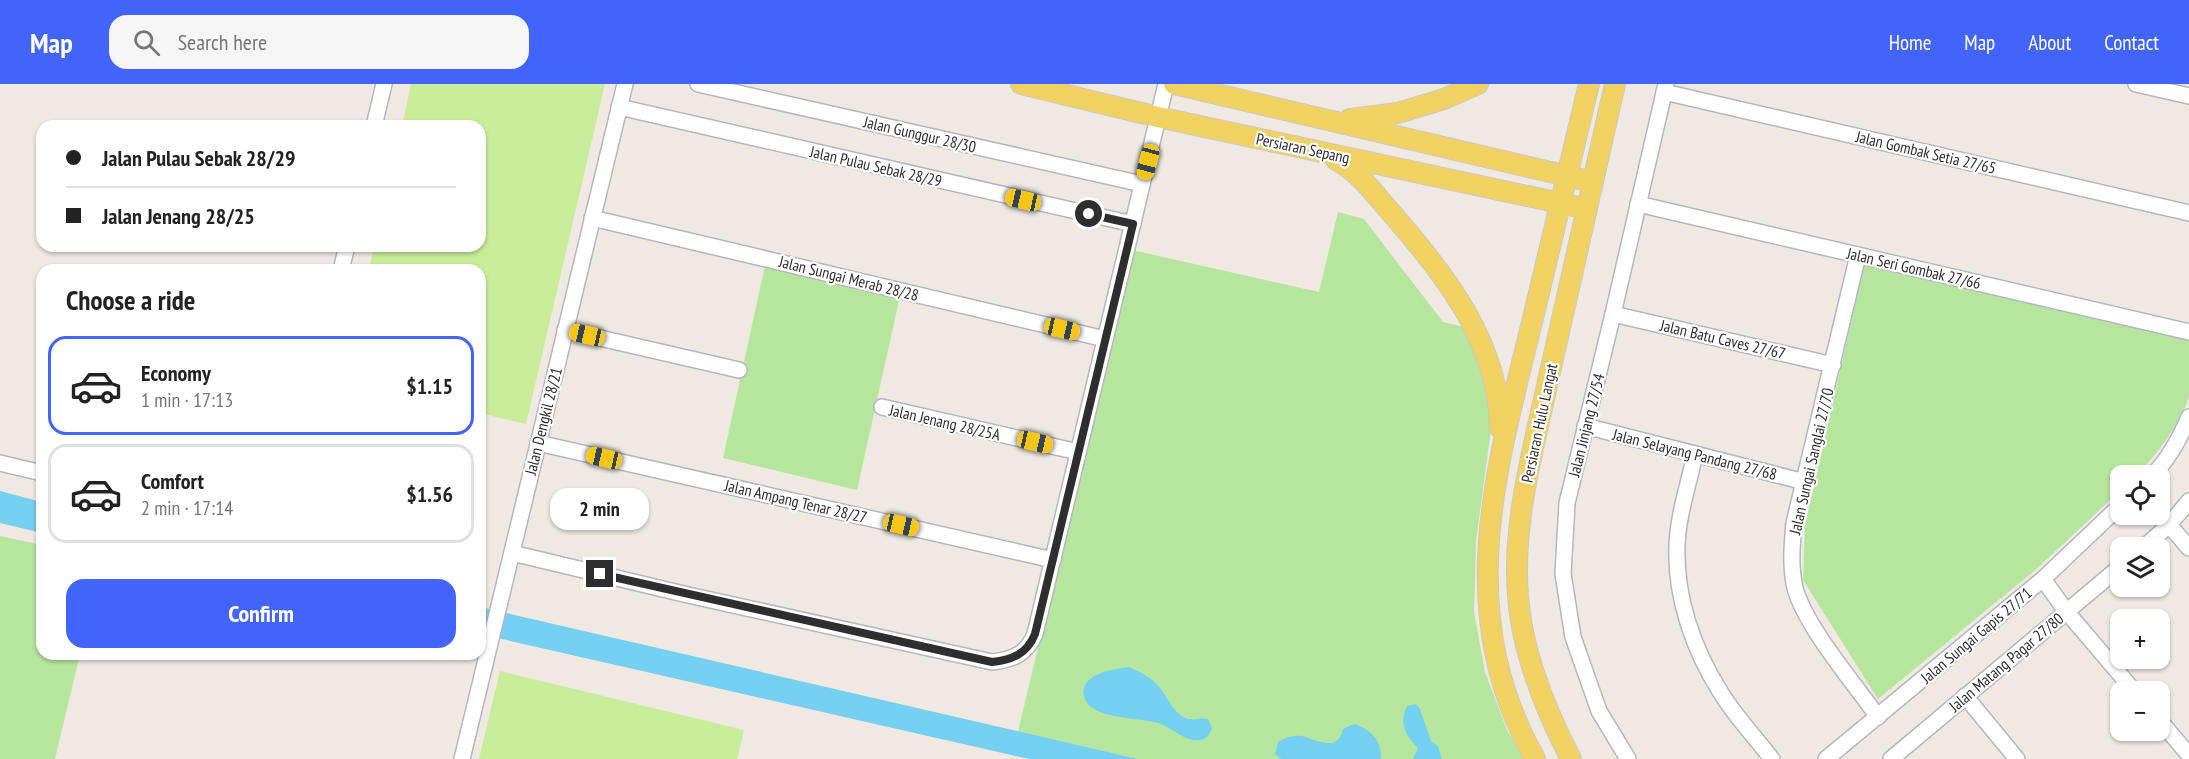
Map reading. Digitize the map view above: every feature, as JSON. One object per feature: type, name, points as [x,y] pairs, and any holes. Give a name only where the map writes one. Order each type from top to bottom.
[{"type":"main road","name":"Persiaran Sepang","points":[[1021,84],[1158,117],[1586,208]]},
{"type":"main road","name":"Persiaran Sepang","points":[[1174,84],[1592,181]]},
{"type":"main road","points":[[1332,121],[1398,113],[1444,99],[1478,84]]},
{"type":"main road","name":"Persiaran Hulu Langat","points":[[1535,759],[1511,708],[1498,669],[1487,582],[1490,518],[1501,451],[1589,84]]},
{"type":"main road","name":"Persiaran Hulu Langat","points":[[1571,759],[1557,733],[1530,659],[1522,624],[1517,566],[1521,513],[1530,466],[1615,84]]},
{"type":"main road","points":[[1323,152],[1352,169],[1369,184],[1432,259],[1455,293],[1477,332],[1492,369],[1500,406],[1501,451]]},
{"type":"street","points":[[375,120],[384,84]]},
{"type":"street","name":"Jalan Dengkil 28/21","points":[[486,658],[625,84]]},
{"type":"street","name":"Jalan Gunggur 28/30","points":[[698,84],[1142,184]]},
{"type":"street","points":[[512,553],[992,662],[1016,657],[1031,644],[1053,560],[1166,84]]},
{"type":"street","points":[[2136,84],[2189,96]]},
{"type":"street","name":"Jalan Jinjang 27/54","points":[[1628,759],[1599,711],[1574,637],[1563,574],[1567,503],[1665,88]]},
{"type":"street","name":"Jalan Gombak Setia 27/65","points":[[1665,88],[2189,213]]},
{"type":"street","name":"Jalan Pulau Sebak 28/29","points":[[619,107],[1133,224]]},
{"type":"street","name":"Jalan Seri Gombak 27/66","points":[[1638,204],[2189,332]]},
{"type":"street","name":"Jalan Sungai Merab 28/28","points":[[592,218],[1105,339]]},
{"type":"street","name":"Jalan Sungai Sanglai 27/70","points":[[1858,255],[1794,523],[1791,559],[1796,590],[1813,626],[1878,717]]},
{"type":"street","name":"Jalan Batu Caves 27/67","points":[[1613,314],[1833,365]]},
{"type":"street","points":[[565,330],[739,370]]},
{"type":"street","name":"Jalan Jenang 28/25A","points":[[882,407],[1078,452]]},
{"type":"street","points":[[2162,465],[2181,436],[2189,417]]},
{"type":"street","name":"Jalan Selayang Pandang 27/68","points":[[1585,426],[1805,482]]},
{"type":"street","name":"Jalan Ampang Tenar 28/27","points":[[538,443],[1053,560]]},
{"type":"street","points":[[1695,454],[1677,544],[1678,577],[1689,628],[1702,660],[1722,695],[1772,759]]},
{"type":"street","points":[[0,463],[36,472]]},
{"type":"street","points":[[2170,524],[2189,501]]},
{"type":"street","name":"Jalan Sungai Gapis 27/71","points":[[1826,759],[2043,579],[2110,515]]},
{"type":"street","points":[[2155,537],[2169,525],[2189,548]]},
{"type":"street","name":"Jalan Matang Pagar 27/80","points":[[1891,759],[2110,575]]},
{"type":"street","points":[[2043,579],[2066,611],[2126,681]]},
{"type":"street","name":"Jalan Dengkil 28/21","points":[[462,759],[485,660]]},
{"type":"street","points":[[1965,696],[2017,759]]},
{"type":"street","points":[[2170,733],[2189,755]]},
{"type":"green space","points":[[411,84],[605,84],[526,424],[486,414],[486,264],[370,264],[373,252],[486,252],[486,120],[403,120]]},
{"type":"green space","points":[[1338,212],[1364,219],[1443,322],[1464,327],[1485,371],[1493,415],[1476,541],[1474,612],[1485,672],[1507,730],[1524,759],[1138,759],[1018,732],[1132,250],[1319,292]]},
{"type":"green space","points":[[1864,265],[2189,339],[2189,395],[2175,426],[2151,459],[2145,465],[2110,465],[2110,500],[2034,571],[1878,699],[1803,580],[1805,526]]},
{"type":"green space","points":[[765,266],[900,296],[857,490],[723,458]]},
{"type":"green space","points":[[0,536],[36,544],[36,660],[79,660],[55,759],[0,759]]},
{"type":"green space","points":[[500,671],[744,730],[737,759],[479,759]]},
{"type":"water","points":[[0,491],[36,500],[36,532],[0,523]]},
{"type":"water","points":[[486,608],[1138,759],[1029,759],[486,635]]},
{"type":"water","points":[[1129,667],[1153,681],[1174,709],[1185,718],[1208,719],[1212,728],[1208,736],[1200,740],[1189,739],[1158,723],[1105,714],[1088,704],[1084,696],[1087,682],[1106,671]]},
{"type":"water","points":[[1416,704],[1420,709],[1431,741],[1438,746],[1442,759],[1413,759],[1418,748],[1407,733],[1404,718],[1407,706]]},
{"type":"water","points":[[1354,724],[1366,729],[1374,737],[1380,747],[1381,759],[1281,759],[1275,754],[1278,742],[1286,738],[1302,736],[1332,743],[1337,741],[1343,729]]},
{"type":"route","points":[[600,574],[992,662],[1016,657],[1031,644],[1035,634],[1133,224],[1089,214]]}]
